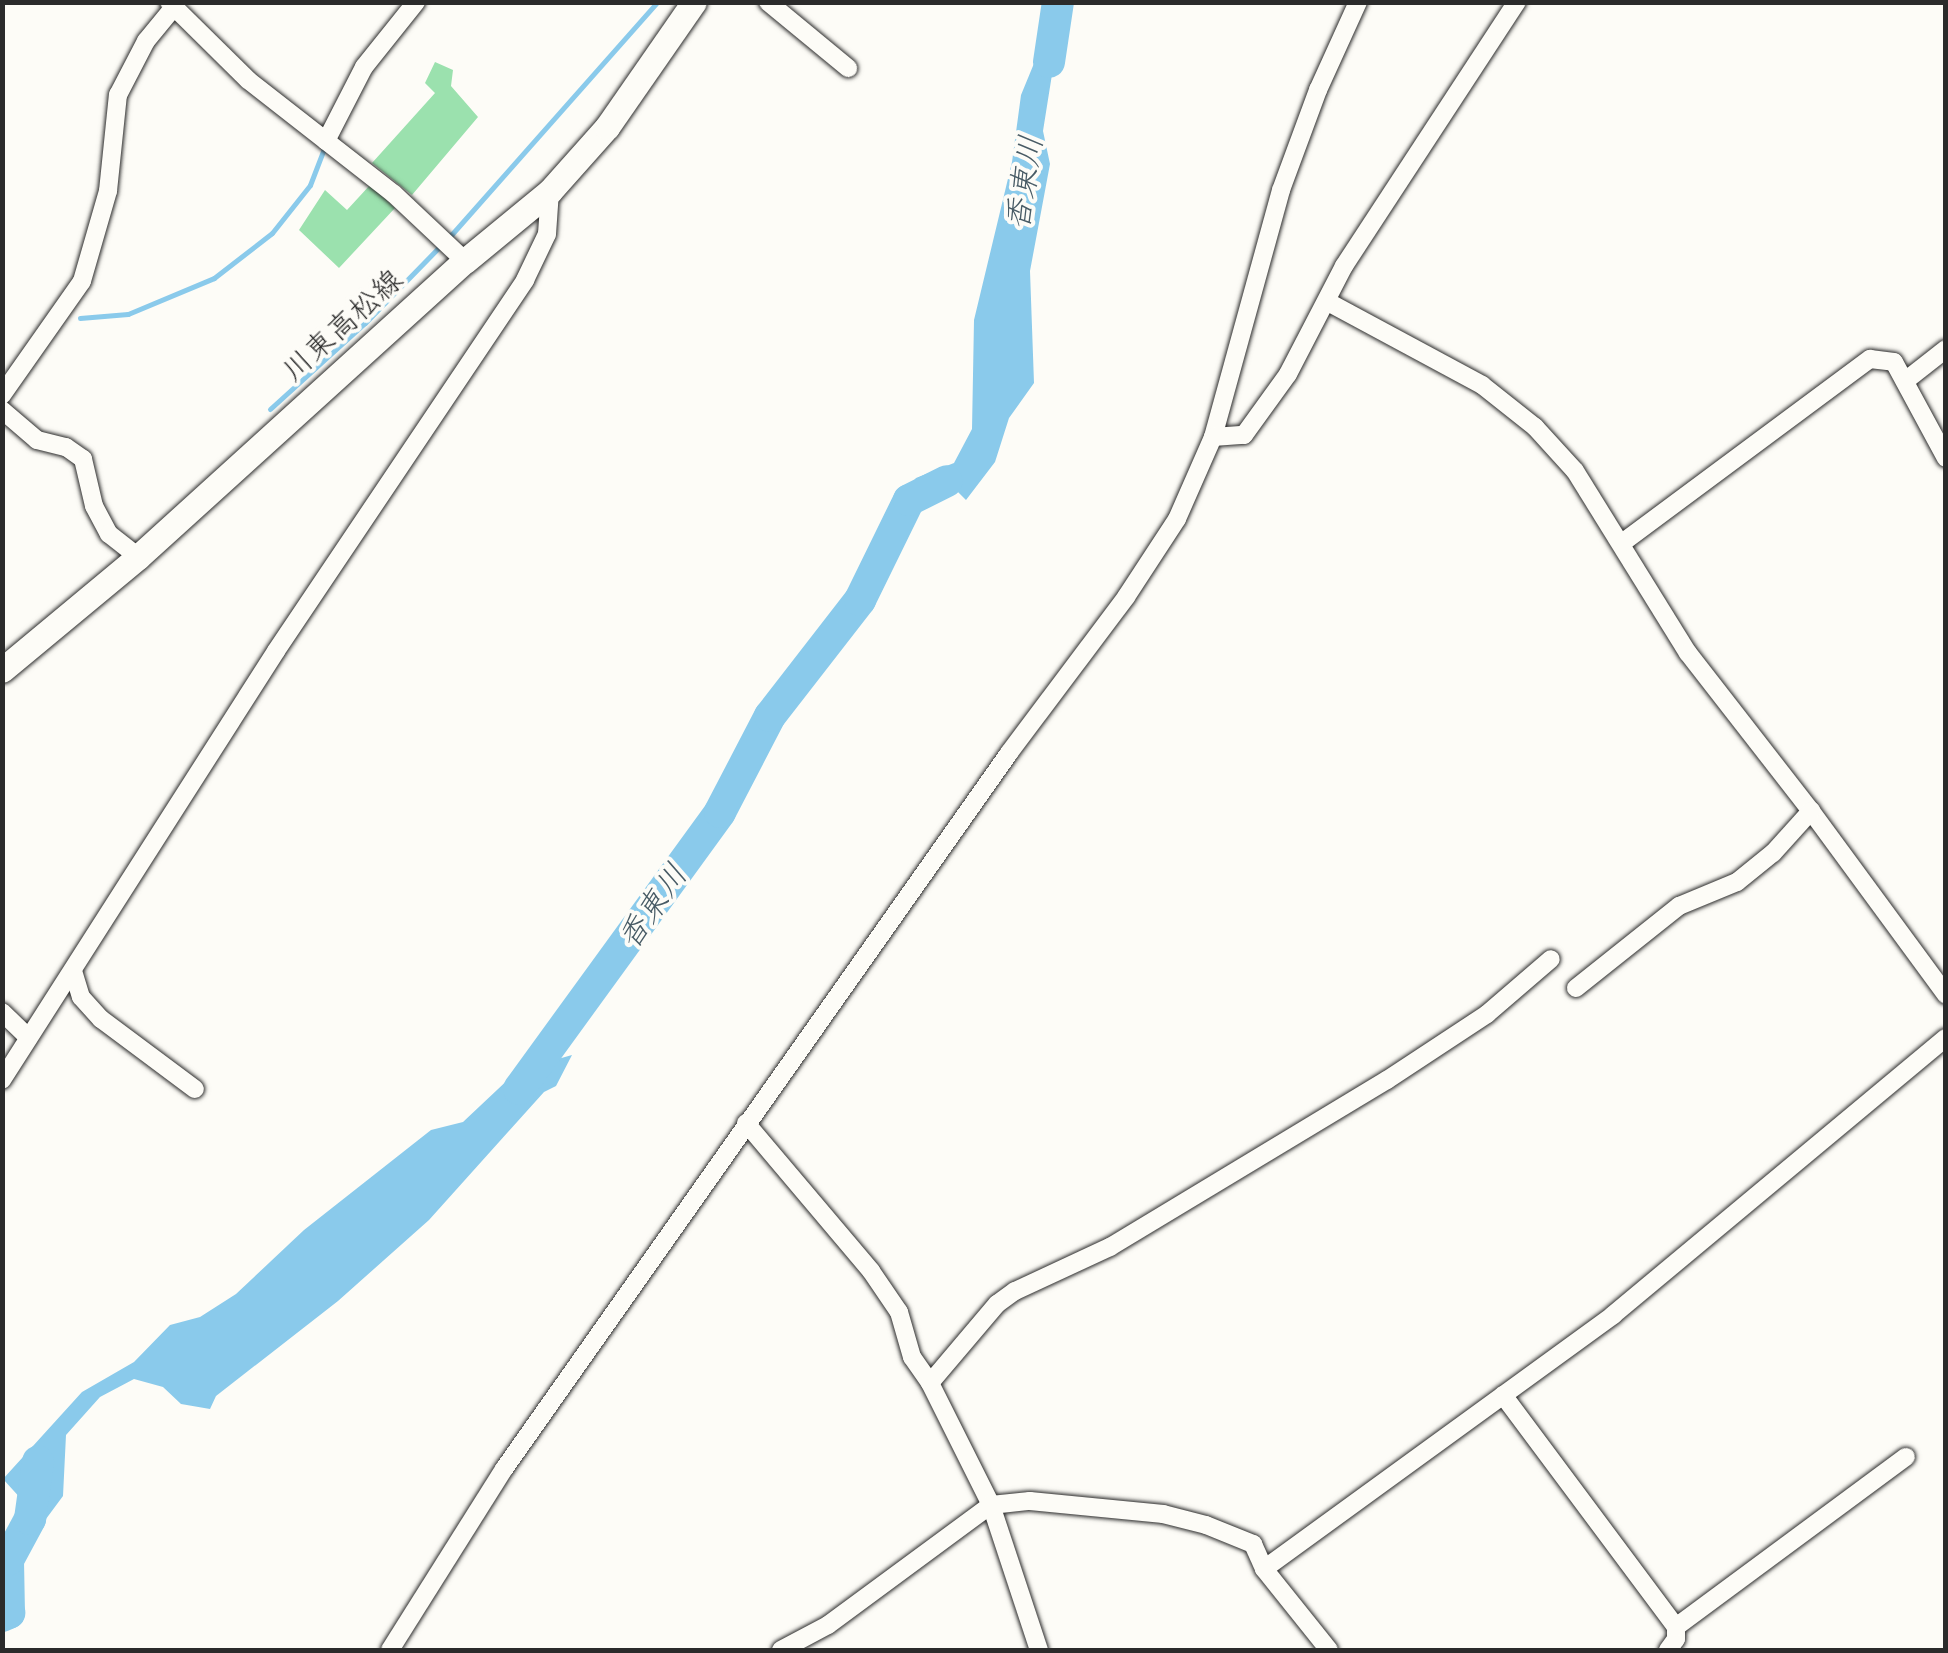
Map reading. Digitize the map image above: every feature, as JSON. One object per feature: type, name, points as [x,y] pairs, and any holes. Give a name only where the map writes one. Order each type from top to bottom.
[{"type":"main road","name":"川東高松線","points":[[2,670],[138,557],[466,261],[550,192],[607,127],[694,2]]},
{"type":"street","points":[[326,142],[364,67],[416,2]]},
{"type":"street","points":[[768,2],[848,68]]},
{"type":"street","points":[[390,1650],[504,1469],[1008,754],[1126,597],[1177,519],[1213,437],[1281,190],[1318,90],[1358,2]]},
{"type":"street","points":[[1213,437],[1244,435],[1288,374],[1344,266],[1518,2]]},
{"type":"street","points":[[2,395],[82,281],[108,191],[118,95],[146,41],[171,5],[248,80],[394,194],[466,261]]},
{"type":"street","points":[[2,1080],[276,651],[461,382],[525,280],[547,234],[550,192]]},
{"type":"street","points":[[1328,302],[1482,386],[1535,427],[1575,471],[1688,653],[1812,810],[1946,994]]},
{"type":"street","points":[[1905,381],[1946,350]]},
{"type":"street","points":[[1622,543],[1870,359],[1894,362],[1946,458]]},
{"type":"street","points":[[2,410],[38,440],[66,447],[83,459],[94,506],[108,534],[138,557]]},
{"type":"street","points":[[1576,988],[1679,906],[1738,882],[1773,853],[1812,810]]},
{"type":"street","points":[[930,1383],[997,1304],[1015,1290],[1110,1247],[1387,1080],[1487,1014],[1551,959]]},
{"type":"street","points":[[72,971],[81,998],[101,1019],[195,1089]]},
{"type":"street","points":[[2,1012],[29,1038]]},
{"type":"street","points":[[1264,1569],[1612,1315],[1946,1038]]},
{"type":"street","points":[[746,1123],[871,1271],[899,1312],[912,1357],[930,1383],[991,1505],[1039,1650]]},
{"type":"street","points":[[1503,1395],[1676,1627],[1676,1639],[1668,1650]]},
{"type":"street","points":[[1676,1627],[1906,1457]]},
{"type":"street","points":[[781,1650],[828,1625],[991,1505],[1030,1501],[1163,1514],[1206,1525],[1253,1544],[1264,1569],[1328,1650]]},
{"type":"green space","points":[[435,62],[453,70],[451,86],[478,117],[412,195],[372,163],[435,93],[425,83]]},
{"type":"green space","points":[[370,185],[395,208],[339,268],[299,230],[325,190],[347,210]]},
{"type":"water","points":[[1056,10],[1057,43],[1043,131],[1050,164],[1030,271],[1034,383],[1009,418],[995,462],[966,500],[954,488],[941,485],[915,504],[901,496],[916,478],[954,463],[972,429],[974,320],[1012,162],[1021,95]]},
{"type":"water","points":[[554,1052],[558,1059],[572,1055],[556,1086],[544,1092],[429,1220],[338,1301],[216,1396],[210,1409],[181,1404],[163,1387],[134,1379],[100,1397],[66,1435],[63,1496],[43,1523],[3,1479],[82,1392],[134,1362],[170,1325],[200,1317],[236,1294],[304,1230],[431,1130],[463,1122],[532,1057]]},
{"type":"waterway","points":[[270,409],[365,323],[452,234],[657,2]]},
{"type":"waterway","name":"香東川","points":[[1049,62],[1058,2]]},
{"type":"waterway","points":[[80,318],[128,314],[214,278],[272,233],[310,185],[324,149]]},
{"type":"waterway","name":"香東川","points":[[519,1089],[720,812],[770,716],[860,600],[909,500],[947,481]]},
{"type":"waterway","name":"香東川","points":[[2,1616],[9,1613],[8,1560],[30,1519],[38,1462]]}]
